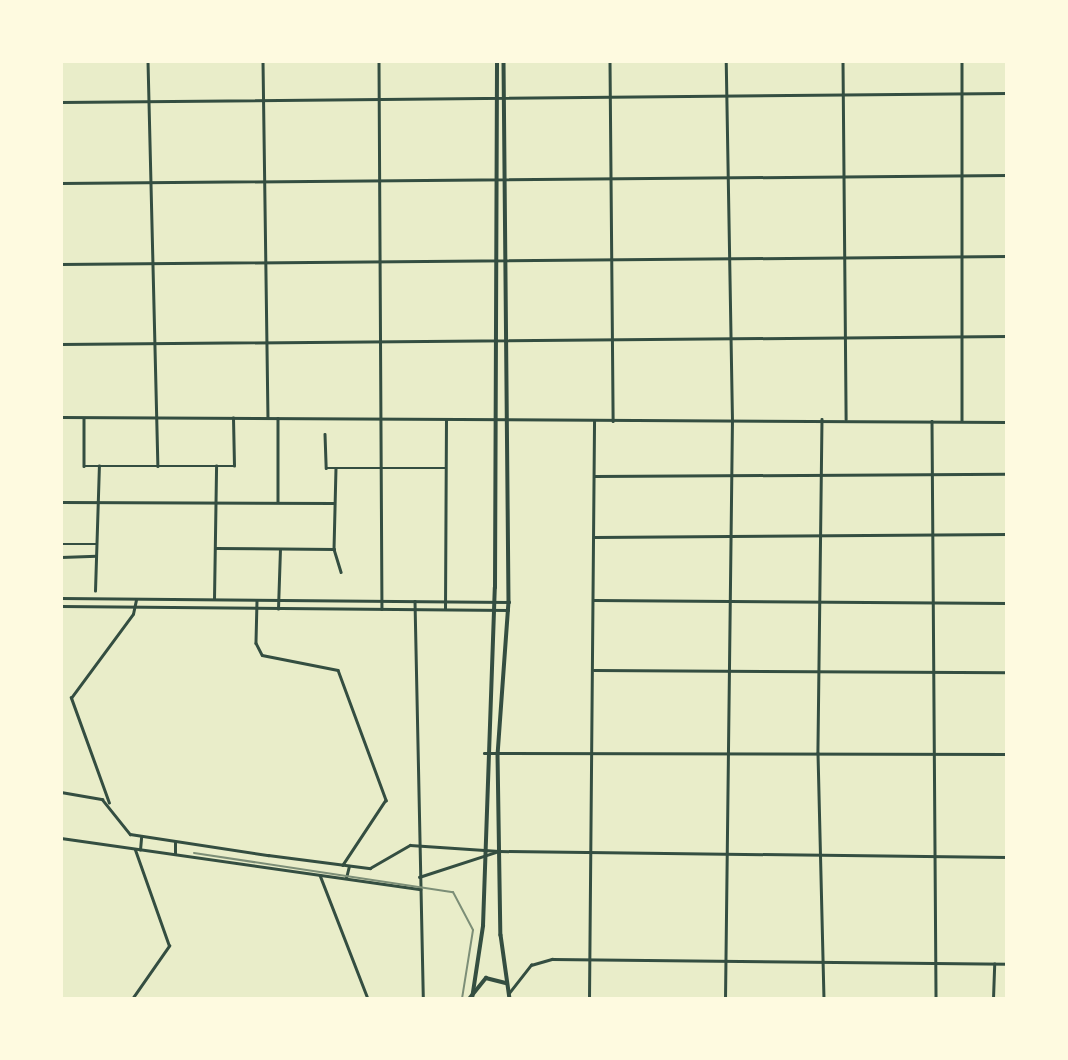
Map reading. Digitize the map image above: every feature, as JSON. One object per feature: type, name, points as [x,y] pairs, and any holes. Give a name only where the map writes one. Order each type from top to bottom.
[{"type":"main road","points":[[471,997],[482,933],[484,753],[495,610],[499,420],[497,61]]},
{"type":"main road","points":[[504,61],[509,602],[498,754],[499,851],[506,983],[510,999]]},
{"type":"main road","points":[[471,997],[489,976],[506,983]]},
{"type":"street","points":[[148,61],[150,263],[158,466]]},
{"type":"street","points":[[263,61],[268,418]]},
{"type":"street","points":[[379,61],[383,341],[382,609]]},
{"type":"street","points":[[610,61],[613,421]]},
{"type":"street","points":[[725,999],[732,421],[726,61]]},
{"type":"street","points":[[843,61],[846,419]]},
{"type":"street","points":[[962,61],[962,421]]},
{"type":"street","points":[[61,102],[611,96],[843,98],[1007,93]]},
{"type":"street","points":[[61,183],[1007,175]]},
{"type":"street","points":[[61,264],[1007,256]]},
{"type":"street","points":[[61,344],[614,339],[845,340],[1007,336]]},
{"type":"street","points":[[61,417],[594,421],[846,419],[1007,422]]},
{"type":"street","points":[[84,418],[83,466],[234,466],[233,418]]},
{"type":"street","points":[[278,418],[278,502]]},
{"type":"street","points":[[822,419],[819,475],[821,536],[818,753],[824,999]]},
{"type":"street","points":[[445,609],[446,420]]},
{"type":"street","points":[[589,999],[594,421]]},
{"type":"street","points":[[932,421],[930,672],[936,999]]},
{"type":"street","points":[[326,434],[326,468],[445,468]]},
{"type":"street","points":[[95,591],[99,466]]},
{"type":"street","points":[[214,601],[216,466]]},
{"type":"street","points":[[336,468],[334,549],[341,572]]},
{"type":"street","points":[[595,475],[1007,474]]},
{"type":"street","points":[[61,502],[334,503]]},
{"type":"street","points":[[595,537],[1007,534]]},
{"type":"street","points":[[61,544],[97,544]]},
{"type":"street","points":[[215,548],[334,549]]},
{"type":"street","points":[[278,609],[280,550]]},
{"type":"street","points":[[61,557],[97,556]]},
{"type":"street","points":[[61,598],[509,602]]},
{"type":"street","points":[[136,599],[136,607],[71,698],[110,806],[122,830],[144,837],[349,866],[374,867],[419,844],[484,846],[499,851],[1007,857]]},
{"type":"street","points":[[594,600],[1007,603]]},
{"type":"street","points":[[257,601],[262,655],[338,670],[386,800],[343,865]]},
{"type":"street","points":[[415,601],[423,999]]},
{"type":"street","points":[[61,606],[508,610]]},
{"type":"street","points":[[592,670],[1007,672]]},
{"type":"street","points":[[484,753],[1007,754]]},
{"type":"street","points":[[61,792],[110,806]]},
{"type":"street","points":[[140,850],[144,837]]},
{"type":"street","points":[[61,838],[420,889]]},
{"type":"street","points":[[172,855],[179,849],[174,842]]},
{"type":"street","points":[[132,999],[169,946],[135,849]]},
{"type":"street","points":[[419,877],[484,860],[499,851]]},
{"type":"street","points":[[346,878],[349,866]]},
{"type":"street","points":[[320,875],[368,999]]},
{"type":"street","points":[[509,993],[536,963],[590,960],[1007,964]]},
{"type":"street","points":[[993,964],[993,999]]},
{"type":"tram line","points":[[194,853],[453,892],[473,930],[462,999]]}]
